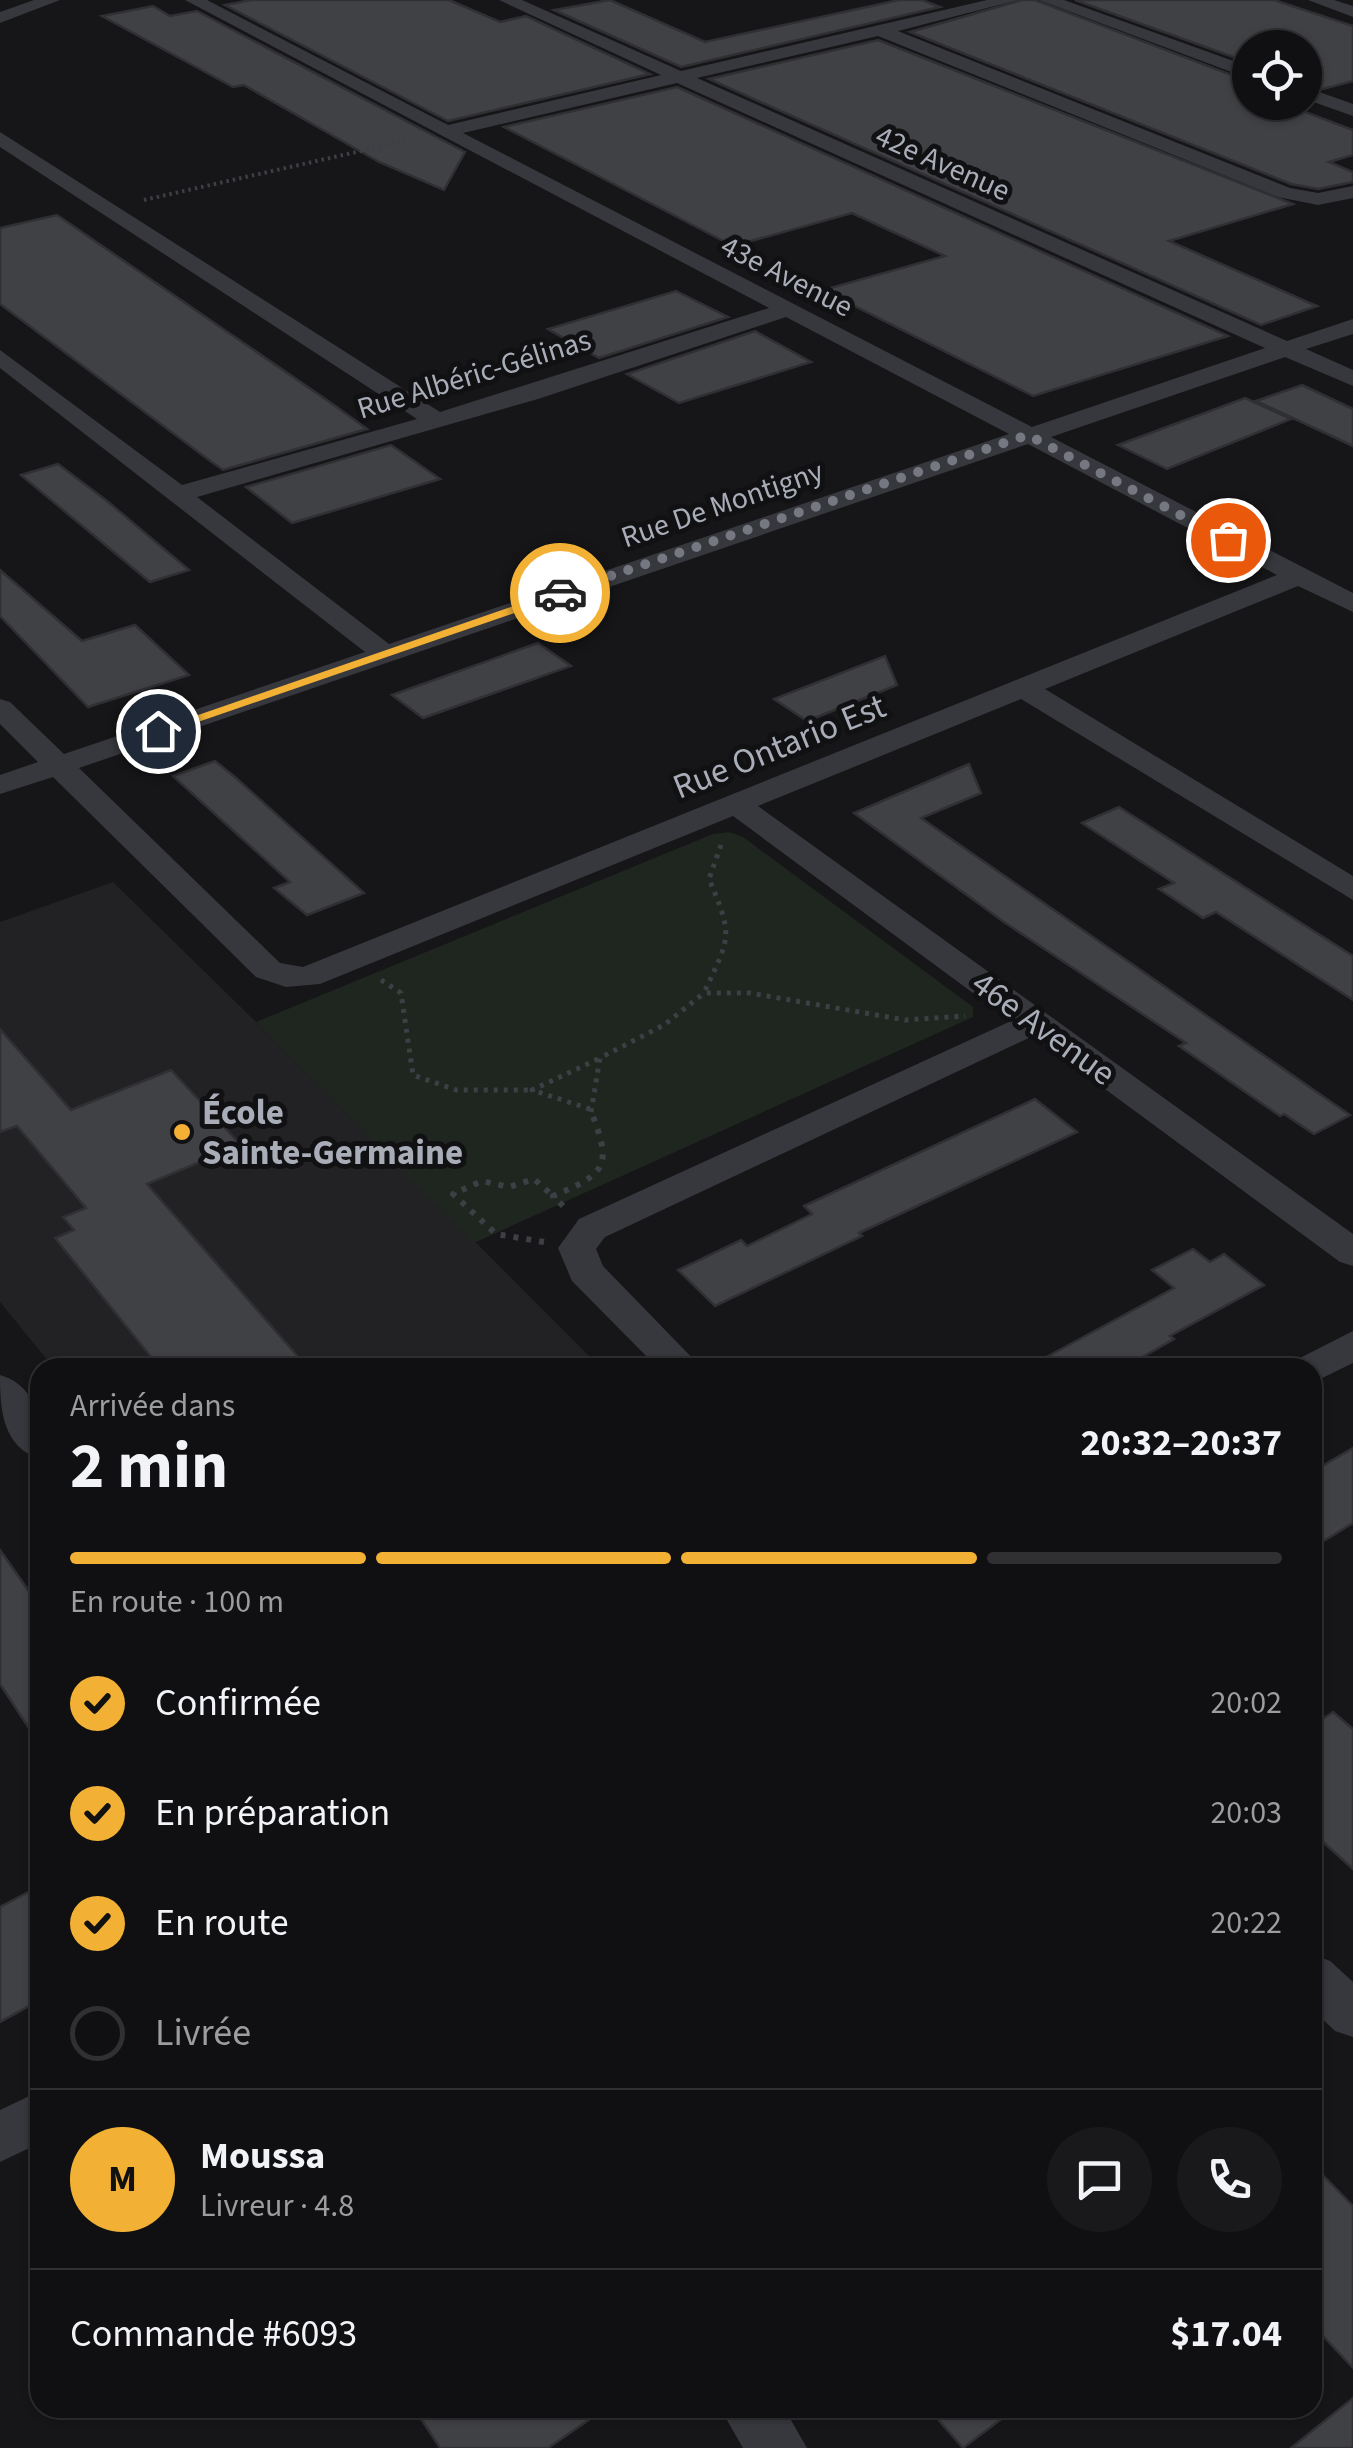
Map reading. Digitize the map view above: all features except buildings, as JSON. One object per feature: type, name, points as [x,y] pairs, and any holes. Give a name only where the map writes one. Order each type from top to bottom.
[{"type":"street","points":[[0,18],[50,0]]},
{"type":"street","name":"43e Avenue","points":[[194,0],[1353,604]]},
{"type":"street","name":"42e Avenue","points":[[508,0],[1353,379]]},
{"type":"street","points":[[445,131],[1009,0]]},
{"type":"street","points":[[1048,0],[1232,66]]},
{"type":"street","points":[[1317,0],[1353,12]]},
{"type":"street","points":[[880,30],[1285,192],[1318,199],[1353,192]]},
{"type":"street","points":[[1322,99],[1353,110]]},
{"type":"street","points":[[5,146],[110,208],[436,420]]},
{"type":"street","name":"Rue Albéric-Gélinas","points":[[179,494],[436,420],[786,310]]},
{"type":"street","name":"Rue De Montigny","points":[[0,785],[1353,326]]},
{"type":"street","points":[[0,357],[384,653]]},
{"type":"street","name":"Rue Ontario Est","points":[[59,766],[268,970],[286,977],[308,976],[1299,576]]},
{"type":"street","points":[[1023,688],[1353,890]]},
{"type":"street","points":[[0,708],[59,766]]},
{"type":"street","name":"46e Avenue","points":[[736,804],[1353,1253]]},
{"type":"street","points":[[672,1358],[586,1272],[583,1240],[619,1213],[1036,1022]]},
{"type":"street","points":[[1322,1363],[1353,1344]]},
{"type":"street","points":[[0,1389],[30,1430]]},
{"type":"street","points":[[1322,1986],[1353,2016]]},
{"type":"street","points":[[0,2138],[30,2121]]},
{"type":"street","points":[[756,2418],[778,2448]]},
{"type":"path","points":[[110,208],[445,131]]},
{"type":"path","points":[[532,1090],[664,1026],[704,993],[728,941],[728,924],[709,879],[736,804]]},
{"type":"path","points":[[352,960],[400,993],[413,1075],[430,1085],[461,1092],[532,1090],[590,1109]]},
{"type":"path","points":[[704,993],[750,994],[905,1020],[971,1015],[1036,1022]]},
{"type":"path","points":[[553,1196],[577,1186],[602,1166],[606,1148],[590,1109],[600,1058]]},
{"type":"path","points":[[534,1179],[553,1196],[583,1240],[496,1234],[454,1194],[482,1181],[509,1187],[534,1179]]},
{"type":"shaded area","points":[[729,832],[743,837],[973,1007],[973,1017],[474,1243],[256,1022],[713,834]]},
{"type":"shaded area","name":"École Sainte-Germaine","points":[[113,882],[591,1358],[46,1358],[0,1302],[0,922]]},
{"type":"way so far","points":[[560,593],[1028,435],[1228,540]]},
{"type":"place","name":"École Sainte-Germaine","points":[[182,1132]]},
{"type":"route","points":[[158,731],[560,593]]}]
